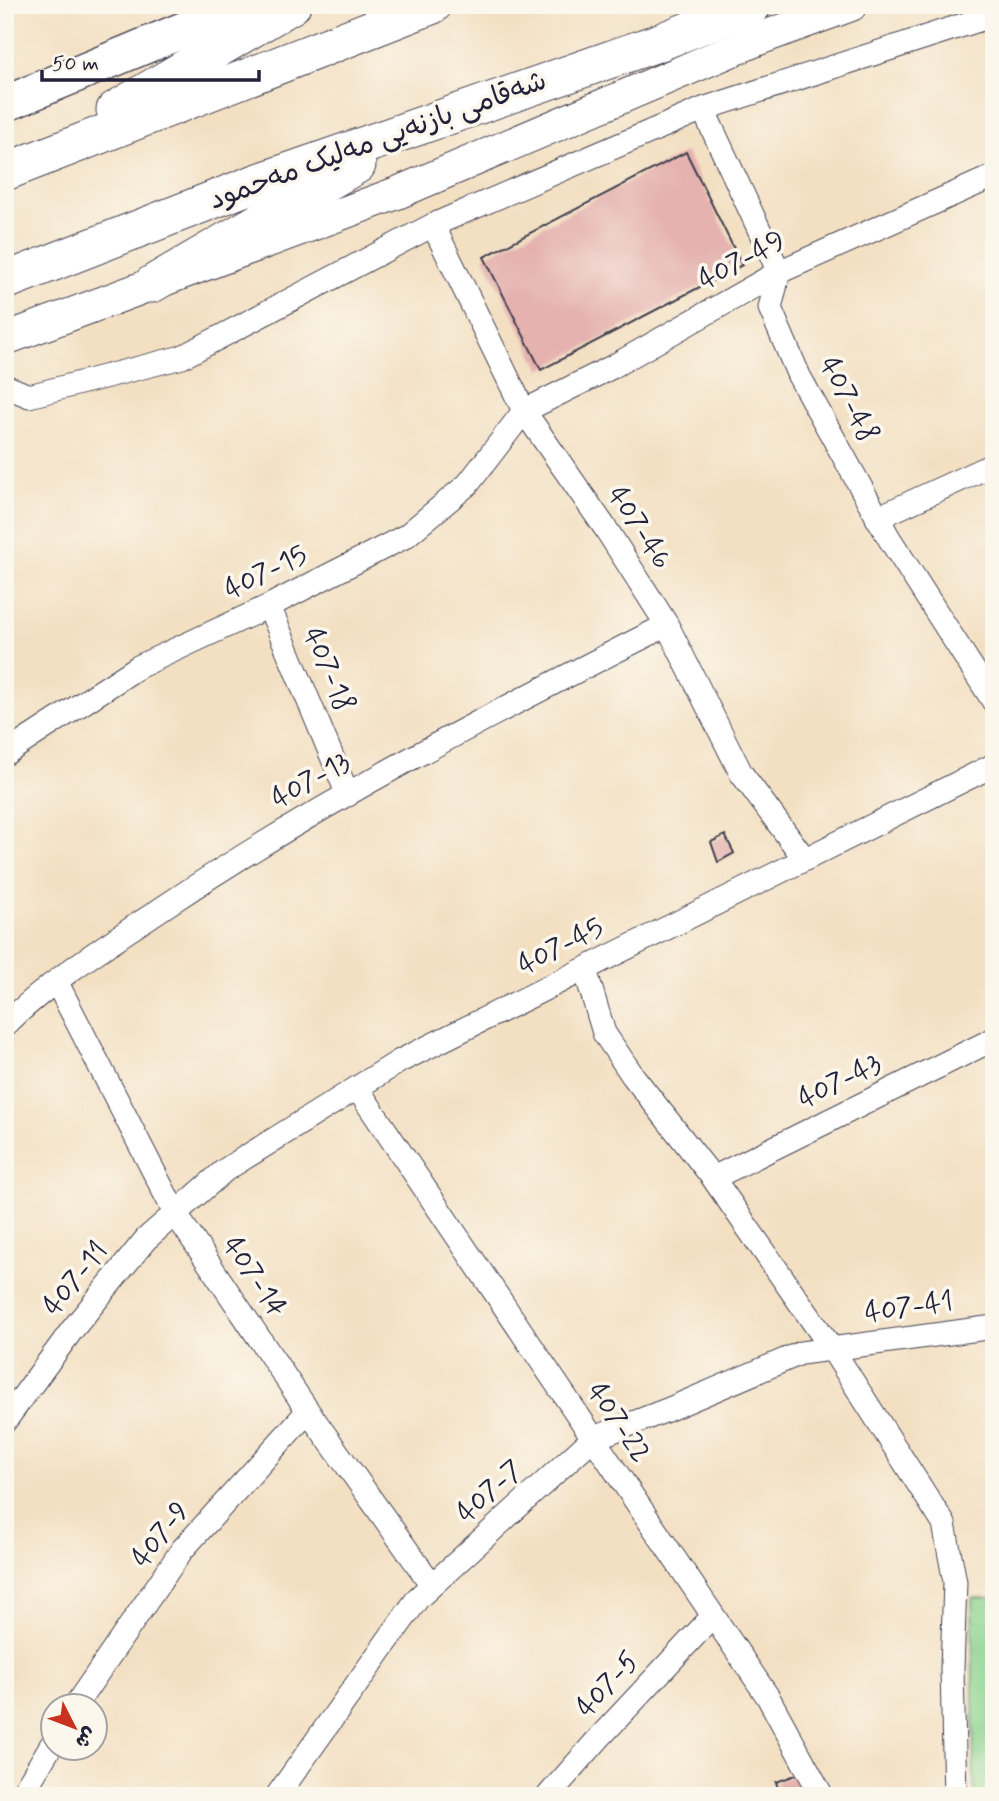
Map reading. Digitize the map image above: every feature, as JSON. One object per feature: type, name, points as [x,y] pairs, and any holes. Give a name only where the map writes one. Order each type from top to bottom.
[{"type":"highway","points":[[11,170],[292,5]]},
{"type":"highway","points":[[11,170],[433,5]]},
{"type":"highway","name":"شەقامی بازنەیی مەلیک مەحمود","points":[[5,281],[256,183],[660,42],[752,5]]},
{"type":"highway","points":[[152,284],[431,122]]},
{"type":"main road","points":[[5,104],[243,5]]},
{"type":"main road","points":[[5,339],[397,193],[756,40],[851,5]]},
{"type":"street","points":[[5,386],[29,396],[182,357],[433,225],[703,109],[994,15]]},
{"type":"street","points":[[703,109],[779,272]]},
{"type":"street","name":"407-49","points":[[524,411],[612,367],[779,272],[994,176]]},
{"type":"street","name":"407-46","points":[[433,225],[524,411],[606,529],[667,625],[741,773],[804,858]]},
{"type":"street","name":"407-48","points":[[779,272],[770,309],[799,376],[877,518],[994,702]]},
{"type":"street","name":"407-15","points":[[5,754],[138,667],[269,606],[406,536],[468,484],[524,411]]},
{"type":"street","points":[[877,518],[994,464]]},
{"type":"street","name":"407-18","points":[[269,606],[348,795]]},
{"type":"street","name":"407-13","points":[[5,1025],[21,1009],[117,939],[278,833],[541,688],[667,625]]},
{"type":"street","name":"407-45","points":[[175,1213],[225,1170],[400,1061],[994,765]]},
{"type":"street","points":[[584,969],[604,1033],[633,1076],[713,1178],[832,1349],[944,1524],[955,1582],[952,1669],[955,1796]]},
{"type":"street","name":"407-14","points":[[57,983],[175,1213],[308,1411],[432,1585]]},
{"type":"street","name":"407-43","points":[[713,1178],[994,1039]]},
{"type":"street","name":"407-22","points":[[357,1088],[768,1697],[822,1796]]},
{"type":"street","name":"407-11","points":[[5,1421],[72,1330],[146,1239],[175,1213]]},
{"type":"street","name":"407-41","points":[[832,1349],[994,1327]]},
{"type":"street","name":"407-7","points":[[277,1796],[418,1598],[592,1439],[801,1353],[832,1349]]},
{"type":"street","name":"407-9","points":[[85,1692],[182,1550],[308,1411]]},
{"type":"street","name":"407-5","points":[[561,1790],[713,1616]]},
{"type":"street","points":[[21,1796],[41,1762]]},
{"type":"green space","points":[[972,1598],[994,1598],[994,1796],[974,1796]]},
{"type":"building","points":[[686,152],[742,265],[541,370],[484,257]]},
{"type":"building","points":[[725,835],[734,853],[718,862],[711,842]]},
{"type":"building","points":[[804,1772],[812,1796],[781,1796],[776,1782]]}]
